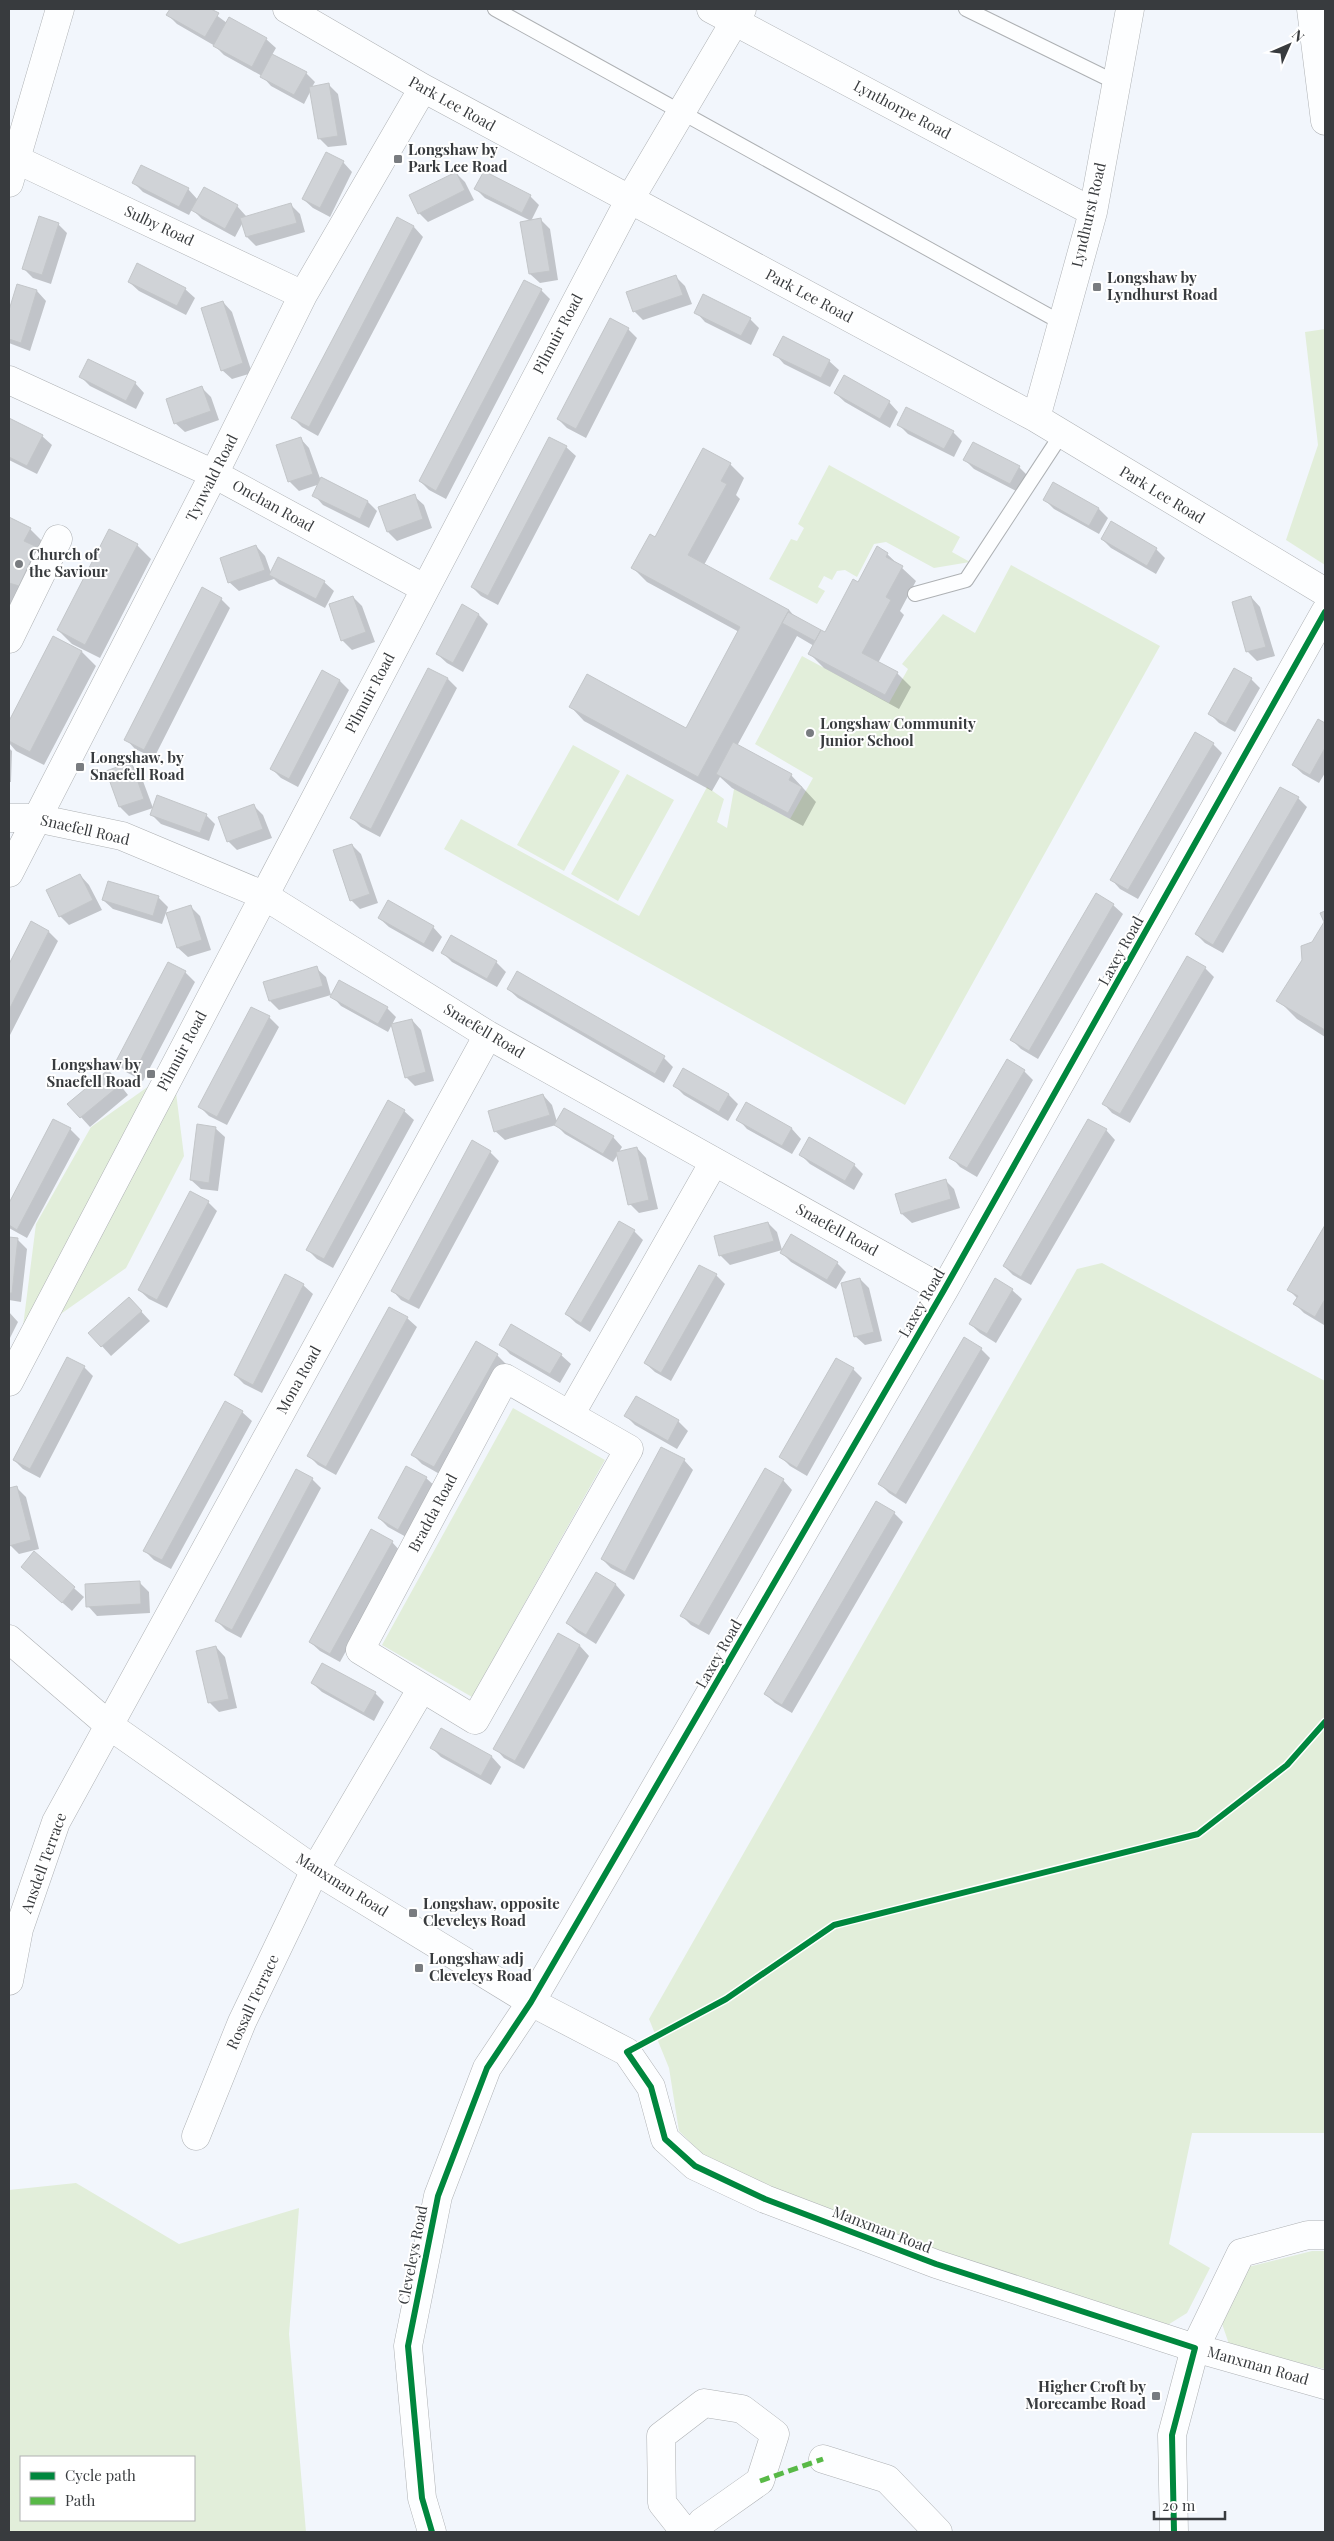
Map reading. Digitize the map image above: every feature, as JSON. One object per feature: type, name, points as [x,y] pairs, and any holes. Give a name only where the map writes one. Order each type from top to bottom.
[{"type":"street","points":[[11,166],[60,9]]},
{"type":"street","name":"Park Lee Road","points":[[287,9],[423,88],[1036,418],[1061,435],[1325,592]]},
{"type":"street","name":"Lyndhurst Road","points":[[1036,418],[1093,212],[1130,9]]},
{"type":"street","points":[[1311,9],[1325,120]]},
{"type":"street","name":"Pilmuir Road","points":[[9,1382],[424,588],[630,199],[680,113],[729,13]]},
{"type":"street","name":"Lynthorpe Road","points":[[729,13],[1093,212]]},
{"type":"street","name":"Tynwald Road","points":[[9,873],[214,474],[303,295],[423,88]]},
{"type":"street","name":"Sulby Road","points":[[11,166],[303,295]]},
{"type":"street","name":"Onchan Road","points":[[9,380],[214,474],[424,588]]},
{"type":"street","points":[[9,639],[58,539]]},
{"type":"street","name":"Laxey Road","points":[[531,2002],[944,1290],[1325,612]]},
{"type":"street","name":"Snaefell Road","points":[[9,818],[36,818],[122,836],[264,895],[488,1035],[944,1290]]},
{"type":"street","name":"Mona Road","points":[[110,1726],[488,1035]]},
{"type":"street","points":[[570,1415],[714,1162]]},
{"type":"street","name":"Bradda Road","points":[[505,1378],[629,1449],[475,1720],[422,1688],[360,1650],[505,1378]]},
{"type":"street","name":"Manxman Road","points":[[9,1639],[110,1726],[315,1870],[531,2002],[627,2052],[651,2087],[665,2139],[695,2166],[765,2198],[936,2264],[1195,2348],[1325,2385]]},
{"type":"street","points":[[315,1870],[422,1688]]},
{"type":"street","name":"Ansdell Terrace","points":[[9,1981],[19,1930],[56,1822],[110,1726]]},
{"type":"street","name":"Rossall Terrace","points":[[196,2136],[242,2022],[315,1870]]},
{"type":"street","name":"Cleveleys Road","points":[[432,2532],[422,2498],[408,2346],[438,2196],[487,2068],[531,2002]]},
{"type":"street","points":[[1174,2532],[1172,2435],[1195,2348],[1241,2253],[1308,2235],[1325,2235]]},
{"type":"street","points":[[685,2532],[662,2503],[661,2436],[704,2403],[742,2409],[775,2434],[760,2481],[702,2522],[695,2532]]},
{"type":"street","points":[[823,2459],[887,2478],[938,2532]]},
{"type":"lane","points":[[495,9],[680,113],[1062,322]]},
{"type":"lane","points":[[966,9],[1117,83]]},
{"type":"lane","points":[[915,594],[966,580],[1061,435]]},
{"type":"green space","points":[[1325,329],[1325,565],[1286,540],[1318,445],[1305,332]]},
{"type":"green space","points":[[829,465],[960,537],[952,552],[970,562],[934,568],[886,542],[874,544],[857,577],[845,570],[837,571],[832,580],[824,576],[818,587],[825,591],[817,604],[769,579],[791,539],[797,541],[804,528],[798,524]]},
{"type":"green space","points":[[1011,565],[1160,646],[905,1105],[444,849],[461,819],[639,916],[707,787],[724,799],[717,822],[727,828],[734,789],[790,819],[813,778],[755,744],[802,656],[889,703],[908,669],[902,664],[943,614],[975,633]]},
{"type":"green space","points":[[573,745],[620,771],[564,871],[517,845]]},
{"type":"green space","points":[[627,774],[674,800],[618,901],[571,874]]},
{"type":"green space","points":[[173,1069],[184,1156],[126,1268],[21,1342],[36,1224],[91,1127]]},
{"type":"green space","points":[[1102,1263],[1325,1381],[1325,2133],[1192,2133],[1169,2244],[1210,2268],[1187,2313],[1166,2326],[981,2266],[848,2219],[707,2159],[679,2131],[669,2068],[649,2019],[1077,1269]]},
{"type":"green space","points":[[513,1408],[605,1460],[472,1697],[382,1645]]},
{"type":"green space","points":[[76,2183],[179,2244],[299,2208],[289,2334],[306,2532],[9,2532],[9,2190]]},
{"type":"green space","points":[[1312,2251],[1325,2251],[1325,2369],[1230,2347],[1220,2318],[1244,2268]]},
{"type":"building","points":[[170,9],[211,9],[219,13],[205,37],[166,15]]},
{"type":"building","points":[[229,17],[267,38],[252,67],[213,46]]},
{"type":"building","points":[[272,54],[307,72],[294,95],[260,77]]},
{"type":"building","points":[[329,83],[338,136],[318,139],[309,87]]},
{"type":"building","points":[[326,152],[344,161],[320,208],[302,199]]},
{"type":"building","points":[[141,165],[189,188],[179,207],[132,183]]},
{"type":"building","points":[[484,171],[531,195],[522,213],[474,189]]},
{"type":"building","points":[[456,172],[465,190],[418,214],[409,195]]},
{"type":"building","points":[[204,187],[238,205],[225,229],[191,210]]},
{"type":"building","points":[[291,203],[297,223],[246,237],[240,218]]},
{"type":"building","points":[[39,216],[59,223],[42,275],[22,269]]},
{"type":"building","points":[[397,217],[414,226],[309,427],[291,418]]},
{"type":"building","points":[[541,218],[550,271],[529,274],[520,222]]},
{"type":"building","points":[[137,263],[186,288],[177,306],[128,282]]},
{"type":"building","points":[[676,275],[683,295],[633,312],[626,292]]},
{"type":"building","points":[[524,280],[542,289],[436,491],[419,481]]},
{"type":"building","points":[[17,284],[37,290],[21,343],[9,339],[9,310]]},
{"type":"building","points":[[703,294],[751,318],[741,336],[694,313]]},
{"type":"building","points":[[223,301],[243,363],[221,371],[201,308]]},
{"type":"building","points":[[610,318],[629,328],[576,429],[557,419]]},
{"type":"building","points":[[783,336],[830,360],[821,378],[773,355]]},
{"type":"building","points":[[88,359],[136,382],[126,401],[79,377]]},
{"type":"building","points":[[844,375],[890,401],[880,419],[834,393]]},
{"type":"building","points":[[202,386],[211,411],[174,424],[166,399]]},
{"type":"building","points":[[906,407],[954,431],[944,449],[897,425]]},
{"type":"building","points":[[9,418],[43,435],[27,466],[9,457]]},
{"type":"building","points":[[301,437],[313,474],[288,482],[276,445]]},
{"type":"building","points":[[549,437],[567,446],[488,596],[471,587]]},
{"type":"building","points":[[973,442],[1020,466],[1010,484],[963,460]]},
{"type":"building","points":[[703,448],[731,463],[721,481],[727,484],[688,555],[789,610],[698,777],[569,707],[587,674],[686,728],[740,627],[631,568],[650,534],[655,537]]},
{"type":"building","points":[[321,477],[368,501],[360,519],[312,496]]},
{"type":"building","points":[[1053,482],[1099,508],[1089,526],[1043,500]]},
{"type":"building","points":[[415,494],[423,519],[387,532],[378,507]]},
{"type":"building","name":"Church of the Saviour","points":[[9,517],[31,528],[24,541],[37,547],[19,586],[9,583]]},
{"type":"building","points":[[1111,521],[1157,548],[1147,566],[1101,539]]},
{"type":"building","points":[[109,529],[138,544],[85,645],[57,630]]},
{"type":"building","points":[[256,545],[265,570],[228,583],[220,558]]},
{"type":"building","points":[[877,546],[888,553],[886,557],[903,566],[886,597],[891,600],[862,653],[898,672],[885,695],[808,654],[821,630],[825,632],[853,579],[858,582]]},
{"type":"building","points":[[278,557],[325,581],[316,599],[269,575]]},
{"type":"building","points":[[202,587],[222,598],[144,750],[124,740]]},
{"type":"building","points":[[353,596],[366,632],[341,641],[329,604]]},
{"type":"building","points":[[1251,596],[1266,647],[1246,652],[1232,602]]},
{"type":"building","points":[[462,604],[479,614],[453,663],[436,654]]},
{"type":"building","points":[[788,612],[821,630],[815,641],[782,623]]},
{"type":"building","points":[[53,636],[82,651],[30,752],[9,741],[9,721]]},
{"type":"building","points":[[428,668],[448,678],[371,829],[350,818]]},
{"type":"building","points":[[1234,668],[1252,678],[1226,724],[1208,714]]},
{"type":"building","points":[[322,670],[340,680],[289,779],[270,769]]},
{"type":"building","points":[[1318,719],[1325,723],[1325,748],[1310,775],[1292,765]]},
{"type":"building","points":[[1195,732],[1214,743],[1128,890],[1110,880]]},
{"type":"building","points":[[733,742],[792,774],[789,780],[802,787],[788,813],[716,774]]},
{"type":"building","points":[[131,762],[144,799],[119,807],[106,771]]},
{"type":"building","points":[[1280,787],[1299,797],[1213,945],[1195,934]]},
{"type":"building","points":[[157,795],[207,814],[200,833],[150,815]]},
{"type":"building","points":[[254,804],[263,829],[227,842],[218,817]]},
{"type":"building","points":[[352,844],[370,894],[350,901],[333,850]]},
{"type":"building","points":[[80,874],[93,900],[59,917],[46,890]]},
{"type":"building","points":[[108,881],[159,896],[153,916],[102,900]]},
{"type":"building","points":[[1096,893],[1114,904],[1029,1051],[1010,1040]]},
{"type":"building","points":[[388,900],[434,926],[424,944],[378,918]]},
{"type":"building","points":[[191,905],[202,940],[177,948],[166,913]]},
{"type":"building","points":[[1325,911],[1325,1030],[1276,1001],[1302,960],[1301,946],[1312,942],[1324,922],[1320,913]]},
{"type":"building","points":[[31,921],[49,931],[9,1010],[9,964]]},
{"type":"building","points":[[451,935],[497,961],[487,979],[441,953]]},
{"type":"building","points":[[1187,956],[1206,967],[1120,1114],[1102,1104]]},
{"type":"building","points":[[168,962],[186,971],[134,1073],[115,1063]]},
{"type":"building","points":[[317,966],[323,986],[269,1001],[263,982]]},
{"type":"building","points":[[517,971],[665,1056],[655,1074],[507,989]]},
{"type":"building","points":[[339,980],[388,1007],[378,1024],[330,997]]},
{"type":"building","points":[[251,1007],[270,1016],[217,1117],[198,1107]]},
{"type":"building","points":[[412,1019],[426,1072],[405,1078],[391,1024]]},
{"type":"building","points":[[1007,1059],[1025,1070],[967,1168],[949,1158]]},
{"type":"building","points":[[683,1068],[729,1094],[719,1112],[673,1086]]},
{"type":"building","points":[[108,1070],[120,1085],[80,1118],[67,1104]]},
{"type":"building","points":[[543,1094],[550,1115],[494,1132],[488,1111]]},
{"type":"building","points":[[388,1100],[405,1110],[324,1259],[306,1250]]},
{"type":"building","points":[[746,1102],[792,1128],[782,1146],[736,1120]]},
{"type":"building","points":[[564,1108],[614,1136],[603,1154],[554,1125]]},
{"type":"building","points":[[53,1119],[71,1128],[17,1230],[9,1225],[9,1203]]},
{"type":"building","points":[[1088,1119],[1107,1129],[1021,1277],[1003,1266]]},
{"type":"building","points":[[197,1124],[216,1127],[209,1183],[190,1180]]},
{"type":"building","points":[[809,1137],[855,1164],[845,1181],[799,1155]]},
{"type":"building","points":[[472,1140],[491,1151],[409,1301],[391,1291]]},
{"type":"building","points":[[637,1147],[649,1200],[628,1205],[616,1152]]},
{"type":"building","points":[[946,1179],[951,1199],[901,1214],[895,1194]]},
{"type":"building","points":[[190,1191],[209,1201],[157,1300],[138,1290]]},
{"type":"building","points":[[619,1221],[635,1230],[581,1323],[565,1314]]},
{"type":"building","points":[[768,1222],[774,1241],[719,1256],[714,1236]]},
{"type":"building","points":[[1325,1225],[1325,1299],[1315,1317],[1293,1304],[1298,1296],[1287,1290]]},
{"type":"building","points":[[791,1234],[838,1262],[827,1280],[780,1253]]},
{"type":"building","points":[[9,1237],[18,1238],[12,1293],[9,1293]]},
{"type":"building","points":[[699,1265],[717,1274],[661,1373],[644,1363]]},
{"type":"building","points":[[285,1274],[304,1284],[253,1385],[234,1375]]},
{"type":"building","points":[[860,1278],[874,1332],[854,1337],[841,1283]]},
{"type":"building","points":[[995,1278],[1013,1289],[987,1334],[969,1324]]},
{"type":"building","points":[[129,1297],[142,1311],[101,1347],[88,1333]]},
{"type":"building","points":[[389,1307],[408,1317],[326,1467],[307,1456]]},
{"type":"building","points":[[511,1324],[562,1354],[550,1374],[499,1345]]},
{"type":"building","points":[[964,1337],[982,1348],[896,1495],[878,1484]]},
{"type":"building","points":[[476,1341],[498,1354],[434,1467],[411,1455]]},
{"type":"building","points":[[67,1357],[85,1366],[30,1469],[13,1460]]},
{"type":"building","points":[[836,1358],[854,1368],[797,1468],[779,1457]]},
{"type":"building","points":[[636,1396],[679,1420],[668,1441],[624,1416]]},
{"type":"building","points":[[225,1401],[243,1411],[162,1560],[143,1551]]},
{"type":"building","points":[[661,1447],[685,1459],[625,1572],[601,1559]]},
{"type":"building","points":[[406,1466],[427,1477],[398,1530],[378,1518]]},
{"type":"building","points":[[765,1468],[784,1479],[699,1626],[680,1616]]},
{"type":"building","points":[[296,1469],[313,1478],[232,1630],[215,1621]]},
{"type":"building","points":[[17,1486],[31,1540],[9,1546],[9,1488]]},
{"type":"building","points":[[876,1501],[895,1512],[782,1705],[764,1694]]},
{"type":"building","points":[[371,1529],[393,1541],[330,1654],[309,1642]]},
{"type":"building","points":[[34,1551],[75,1587],[62,1603],[21,1567]]},
{"type":"building","points":[[596,1572],[616,1584],[586,1635],[566,1623]]},
{"type":"building","points":[[140,1581],[141,1604],[86,1607],[85,1584]]},
{"type":"building","points":[[558,1633],[580,1645],[515,1761],[493,1749]]},
{"type":"building","points":[[216,1646],[229,1699],[208,1703],[196,1651]]},
{"type":"building","points":[[322,1663],[376,1692],[364,1713],[311,1683]]},
{"type":"building","points":[[441,1728],[492,1756],[481,1776],[430,1748]]},
{"type":"marked path","points":[[760,2481],[823,2459]]},
{"type":"cycle path","points":[[432,2532],[422,2498],[408,2346],[438,2196],[487,2068],[531,2002],[944,1290],[1325,612]]},
{"type":"cycle path","points":[[1174,2532],[1172,2435],[1195,2348],[936,2264],[765,2199],[695,2166],[665,2139],[651,2087],[627,2052],[726,1999],[834,1925],[1198,1834],[1287,1765],[1325,1722]]},
{"type":"place","name":"Longshaw by Park Lee Road","points":[[398,159]]},
{"type":"place","name":"Longshaw by Lyndhurst Road","points":[[1097,287]]},
{"type":"place","name":"Church of the Saviour","points":[[19,564]]},
{"type":"place","name":"Longshaw Community Junior School","points":[[810,733]]},
{"type":"place","name":"Longshaw, by Snaefell Road","points":[[80,767]]},
{"type":"place","name":"Longshaw by Snaefell Road","points":[[151,1074]]},
{"type":"place","name":"Longshaw, opposite Cleveleys Road","points":[[413,1913]]},
{"type":"place","name":"Longshaw adj Cleveleys Road","points":[[419,1968]]},
{"type":"place","name":"Higher Croft by Morecambe Road","points":[[1156,2396]]}]
